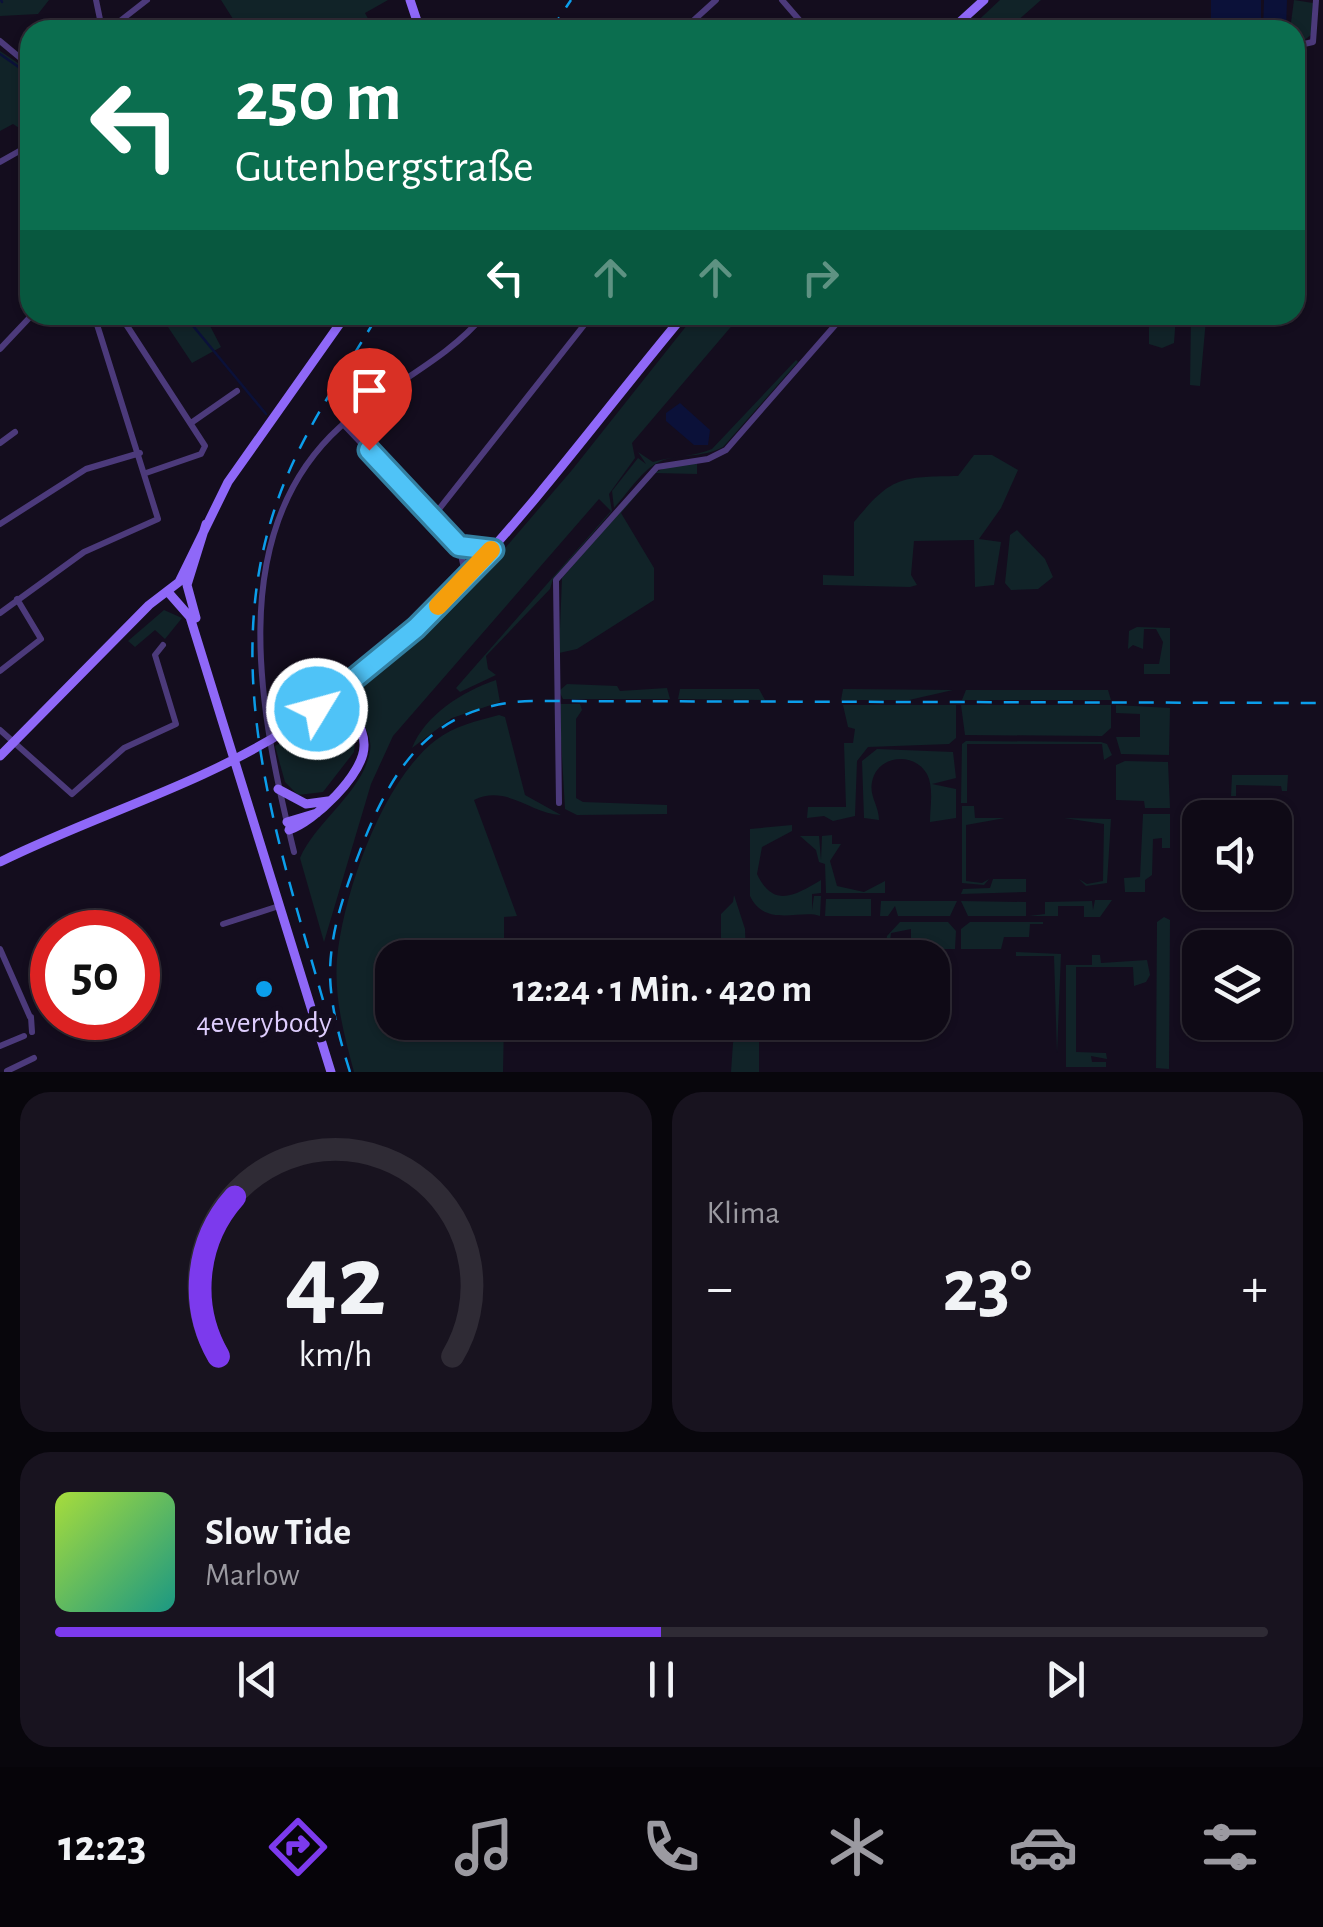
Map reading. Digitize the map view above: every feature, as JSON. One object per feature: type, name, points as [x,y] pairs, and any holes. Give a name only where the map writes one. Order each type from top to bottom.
[{"type":"main road","points":[[962,20],[984,0]]},
{"type":"main road","points":[[173,599],[228,482],[339,325]]},
{"type":"main road","points":[[0,862],[220,768],[288,729],[346,688],[493,550],[549,486],[676,325]]},
{"type":"main road","points":[[183,583],[204,660]]},
{"type":"main road","points":[[0,756],[140,616],[173,599],[190,598]]},
{"type":"main road","points":[[173,599],[190,617],[330,1072]]},
{"type":"main road","points":[[288,826],[319,812],[362,758],[364,740],[353,718],[346,688]]},
{"type":"main road","points":[[317,709],[332,709],[353,718]]},
{"type":"main road","points":[[278,788],[306,804],[330,800]]},
{"type":"street","points":[[116,20],[147,0]]},
{"type":"street","points":[[694,20],[716,0]]},
{"type":"street","points":[[782,0],[799,20]]},
{"type":"street","points":[[1305,44],[1313,42],[1316,0]]},
{"type":"street","points":[[0,41],[20,58]]},
{"type":"street","points":[[0,349],[23,325]]},
{"type":"street","points":[[0,612],[84,552],[158,519],[97,325]]},
{"type":"street","points":[[127,325],[204,443],[204,452],[146,473]]},
{"type":"street","points":[[294,852],[278,788],[260,675],[264,591],[275,536],[301,468],[343,424],[474,325]]},
{"type":"street","points":[[432,518],[584,325]]},
{"type":"street","points":[[559,804],[556,580],[657,467],[708,459],[726,450],[835,325]]},
{"type":"street","points":[[191,423],[238,391]]},
{"type":"street","points":[[343,424],[459,546],[466,578]]},
{"type":"street","points":[[0,442],[15,432]]},
{"type":"street","points":[[0,524],[86,469],[140,453]]},
{"type":"street","points":[[459,546],[493,550]]},
{"type":"street","points":[[0,671],[41,638],[17,599]]},
{"type":"street","points":[[0,730],[72,794],[115,754],[176,724],[155,655],[163,645]]},
{"type":"street","points":[[223,924],[279,906]]},
{"type":"street","points":[[0,948],[30,1017],[28,1034],[0,1046]]},
{"type":"street","points":[[0,983],[12,978]]},
{"type":"street","points":[[7,1071],[34,1058]]},
{"type":"green space","points":[[0,0],[49,0],[38,14],[0,16]]},
{"type":"green space","points":[[221,0],[388,0],[365,13],[369,20],[234,20]]},
{"type":"green space","points":[[1000,0],[1041,0],[1018,20],[979,20]]},
{"type":"green space","points":[[1294,0],[1313,3],[1312,34],[1305,40],[1305,20],[1291,20]]},
{"type":"green space","points":[[0,51],[20,64],[20,129],[13,124],[0,131]]},
{"type":"green space","points":[[167,325],[210,325],[221,347],[192,363]]},
{"type":"green space","points":[[687,325],[732,325],[632,443],[635,458],[609,494],[612,511],[553,579],[550,589],[486,656],[488,669],[496,675],[460,692],[456,688],[611,511],[599,499],[393,736],[371,784],[324,942],[300,858],[366,766],[370,743],[357,706],[358,691],[488,568]]},
{"type":"green space","points":[[1149,325],[1175,325],[1174,343],[1162,348],[1149,344]]},
{"type":"green space","points":[[1191,325],[1205,325],[1200,386],[1190,385]]},
{"type":"green space","points":[[796,360],[798,362],[723,447],[699,454],[712,449]]},
{"type":"green space","points":[[638,452],[653,462],[672,458],[645,472],[614,508],[612,491],[638,458],[646,464]]},
{"type":"green space","points":[[974,455],[992,455],[1018,470],[1001,508],[979,539],[1001,542],[994,585],[975,587],[974,540],[914,541],[911,575],[917,585],[823,585],[823,575],[854,576],[854,522],[888,487],[910,479],[958,476]]},
{"type":"green space","points":[[697,463],[697,474],[655,473],[621,513],[654,568],[654,600],[577,649],[559,653],[562,578],[652,474],[667,467]]},
{"type":"green space","points":[[1017,530],[1045,559],[1053,577],[1038,589],[1011,590],[1005,583],[1010,535]]},
{"type":"green space","points":[[164,610],[182,618],[165,639],[155,630],[135,647],[128,641]]},
{"type":"green space","points":[[1137,627],[1170,628],[1170,674],[1144,674],[1144,664],[1159,664],[1163,642],[1156,629],[1144,629],[1143,649],[1133,645],[1128,649],[1129,631]]},
{"type":"green space","points":[[496,680],[500,702],[452,718],[412,748],[426,725],[446,706]]},
{"type":"green space","points":[[567,684],[617,686],[620,691],[667,688],[670,699],[563,699],[559,691]]},
{"type":"green space","points":[[680,689],[759,689],[765,700],[678,699]]},
{"type":"green space","points":[[843,689],[953,690],[909,700],[841,700]]},
{"type":"green space","points":[[966,690],[1108,690],[1111,700],[962,700]]},
{"type":"green space","points":[[559,704],[580,704],[582,710],[576,719],[576,798],[583,802],[667,805],[667,814],[577,815],[565,809]]},
{"type":"green space","points":[[843,705],[956,705],[956,738],[949,744],[868,747],[857,761],[855,816],[833,821],[824,816],[807,818],[808,807],[846,807],[844,743],[853,743],[855,729],[848,727]]},
{"type":"green space","points":[[961,705],[1111,705],[1111,728],[1102,736],[965,735]]},
{"type":"green space","points":[[1116,705],[1170,708],[1169,755],[1121,754],[1116,737],[1140,737],[1140,714],[1116,713]]},
{"type":"green space","points":[[499,715],[505,717],[525,795],[561,815],[497,795],[474,800],[517,916],[504,917],[504,940],[375,940],[375,1040],[504,1040],[503,1072],[354,1072],[343,1030],[336,974],[347,903],[368,840],[399,782],[436,740],[466,724]]},
{"type":"green space","points":[[330,716],[350,729],[354,752],[323,792],[298,795],[285,782],[275,746]]},
{"type":"green space","points":[[1101,742],[1107,744],[1112,755],[1104,760],[1102,744],[967,744],[967,803],[961,803],[962,744]]},
{"type":"green space","points":[[877,749],[953,752],[956,778],[932,784],[956,789],[956,818],[930,822],[927,774],[914,762],[896,759],[881,766],[872,782],[879,820],[864,818],[862,761]]},
{"type":"green space","points":[[1125,761],[1168,762],[1170,808],[1145,808],[1144,801],[1116,800],[1116,765]]},
{"type":"green space","points":[[1232,775],[1288,775],[1287,791],[1282,791],[1281,786],[1236,785],[1236,796],[1231,796]]},
{"type":"green space","points":[[962,806],[974,806],[975,818],[1005,818],[966,825],[966,881],[982,883],[989,879],[984,885],[962,883]]},
{"type":"green space","points":[[1143,814],[1170,814],[1170,848],[1162,848],[1162,838],[1153,839],[1152,875],[1145,880],[1145,892],[1125,892],[1124,878],[1140,877]]},
{"type":"green space","points":[[1064,818],[1111,819],[1107,883],[1086,886],[1079,879],[1087,884],[1103,881],[1104,824]]},
{"type":"green space","points":[[792,825],[792,831],[762,847],[757,874],[771,892],[786,896],[821,880],[821,893],[812,894],[812,910],[814,896],[821,896],[820,916],[774,915],[757,906],[750,896],[750,829]]},
{"type":"green space","points":[[832,835],[832,844],[841,844],[830,861],[837,886],[864,892],[885,881],[885,893],[826,893],[825,864],[819,862],[816,850],[800,836],[819,836],[821,860],[822,836]]},
{"type":"green space","points":[[993,879],[1026,879],[1026,892],[961,894],[963,889],[990,888]]},
{"type":"green space","points":[[734,895],[745,940],[721,940],[721,914],[733,902]]},
{"type":"green space","points":[[826,899],[871,899],[871,916],[825,916]]},
{"type":"green space","points":[[1095,900],[1112,900],[1100,917],[1084,917],[1084,906],[1058,906],[1058,916],[1029,916],[1045,914],[1045,902],[1092,901],[1093,910]]},
{"type":"green space","points":[[881,901],[957,901],[950,916],[898,916],[895,906],[888,916],[880,916]]},
{"type":"green space","points":[[961,901],[1026,902],[1026,916],[968,916]]},
{"type":"green space","points":[[1164,917],[1170,920],[1169,1069],[1156,1068],[1157,922]]},
{"type":"green space","points":[[900,922],[948,922],[956,931],[955,949],[950,949],[950,940],[911,940],[911,929],[891,933],[890,940],[887,936]]},
{"type":"green space","points":[[970,922],[1043,924],[1030,924],[1029,937],[1004,937],[1001,949],[961,949],[961,929]]},
{"type":"green space","points":[[1016,952],[1061,954],[1057,1053],[1054,956],[1016,956]]},
{"type":"green space","points":[[1092,955],[1100,955],[1101,963],[1147,960],[1150,975],[1146,982],[1134,986],[1133,967],[1076,967],[1076,1052],[1106,1053],[1107,1059],[1091,1056],[1092,1062],[1106,1062],[1106,1067],[1066,1067],[1066,965],[1092,965]]},
{"type":"green space","points":[[759,1040],[759,1072],[731,1072],[733,1043]]},
{"type":"shaded area","points":[[1211,0],[1261,0],[1261,20],[1211,20]]},
{"type":"shaded area","points":[[1264,0],[1287,0],[1286,20],[1263,20]]},
{"type":"shaded area","points":[[680,403],[710,430],[708,445],[694,445],[666,421],[666,413]]},
{"type":"waterway","points":[[0,54],[20,68]]},
{"type":"waterway","points":[[192,325],[266,414]]},
{"type":"railway","points":[[558,20],[571,0]]},
{"type":"railway","points":[[323,1000],[286,871],[259,741],[253,676],[254,611],[264,546],[285,481],[317,417],[372,325]]},
{"type":"railway","points":[[350,1072],[334,1012],[330,975],[334,932],[346,891],[368,832],[398,774],[438,730],[464,715],[495,705],[532,701],[1323,703]]},
{"type":"slow traffic","points":[[438,606],[491,550]]},
{"type":"place","name":"4everybody","points":[[264,989]]},
{"type":"route","points":[[317,709],[416,628],[493,550],[459,546],[369,450]]}]
